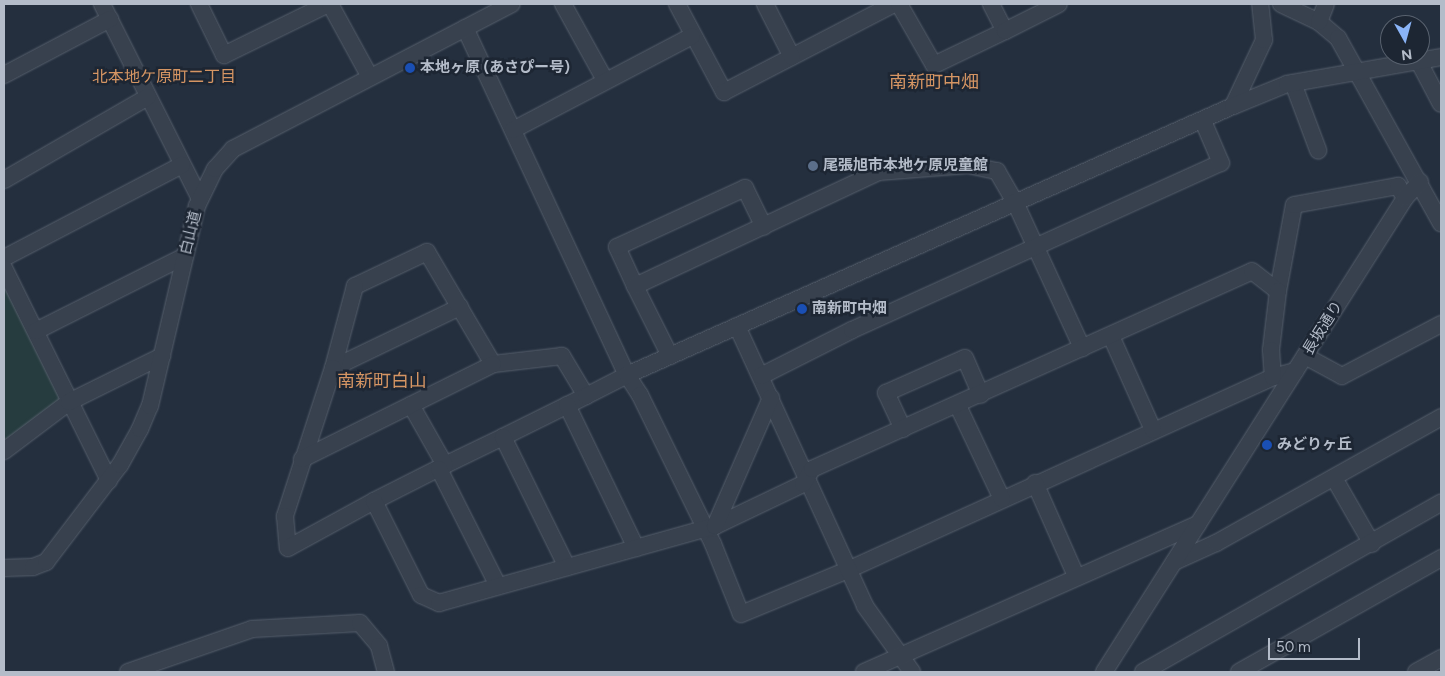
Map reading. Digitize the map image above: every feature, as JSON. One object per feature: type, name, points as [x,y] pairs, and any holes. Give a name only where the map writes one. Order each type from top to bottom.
[{"type":"street","points":[[102,4],[200,199]]},
{"type":"street","points":[[199,4],[224,55],[329,4],[370,78]]},
{"type":"street","name":"白山道","points":[[4,568],[33,567],[46,562],[109,480],[140,429],[150,406],[200,199],[215,169],[233,149],[511,4]]},
{"type":"street","points":[[562,4],[605,80]]},
{"type":"street","points":[[677,4],[692,36],[724,92],[894,4]]},
{"type":"street","points":[[765,4],[792,57]]},
{"type":"street","points":[[900,4],[934,65],[1059,4]]},
{"type":"street","points":[[991,4],[1005,31]]},
{"type":"street","points":[[1233,106],[1264,40],[1260,4]]},
{"type":"street","points":[[1281,4],[1319,22],[1338,38],[1361,73],[1440,218]]},
{"type":"street","points":[[1319,22],[1326,4]]},
{"type":"street","points":[[4,75],[110,19]]},
{"type":"street","points":[[465,28],[627,375],[640,395],[710,528],[741,614],[850,569],[1035,483],[1273,377],[1295,371]]},
{"type":"street","points":[[513,130],[692,36]]},
{"type":"street","points":[[493,364],[427,252],[355,286],[333,368],[285,516],[288,548],[374,501],[627,375],[1015,202],[1203,122],[1233,106],[1293,83],[1403,65]]},
{"type":"street","points":[[1421,65],[1441,104]]},
{"type":"street","points":[[1293,83],[1318,150]]},
{"type":"street","points":[[4,180],[148,97]]},
{"type":"street","points":[[761,376],[852,330],[1035,249],[1221,163],[1203,122]]},
{"type":"street","points":[[4,258],[182,165]]},
{"type":"street","points":[[635,286],[878,172],[968,166],[997,172],[1015,202],[1082,348]]},
{"type":"street","name":"長坂通り","points":[[1104,672],[1405,198],[1420,182]]},
{"type":"street","points":[[1273,377],[1271,350],[1278,291],[1294,205],[1398,186],[1405,198]]},
{"type":"street","points":[[670,356],[617,247],[745,188],[764,227]]},
{"type":"street","points":[[36,331],[185,256]]},
{"type":"street","points":[[4,268],[109,480]]},
{"type":"street","points":[[374,501],[421,594],[439,603],[710,528],[803,484],[812,469],[958,406],[1252,271],[1278,291]]},
{"type":"street","points":[[333,368],[460,307]]},
{"type":"street","points":[[1305,356],[1342,376],[1441,324]]},
{"type":"street","points":[[737,326],[866,606],[899,657],[912,672]]},
{"type":"street","points":[[1111,336],[1153,430]]},
{"type":"street","points":[[4,451],[69,402],[162,356]]},
{"type":"street","points":[[302,459],[493,364],[562,356],[586,396]]},
{"type":"street","points":[[903,430],[886,393],[965,358],[981,395]]},
{"type":"street","points":[[710,528],[771,398]]},
{"type":"street","points":[[411,405],[498,586]]},
{"type":"street","points":[[567,405],[636,548]]},
{"type":"street","points":[[958,406],[1002,498]]},
{"type":"street","points":[[1174,562],[1216,543],[1441,417]]},
{"type":"street","points":[[503,437],[567,567]]},
{"type":"street","points":[[1334,478],[1372,544]]},
{"type":"street","points":[[1035,483],[1076,576]]},
{"type":"street","points":[[1143,672],[1372,544],[1441,503]]},
{"type":"street","points":[[864,672],[1076,576],[1198,524]]},
{"type":"street","points":[[1239,672],[1441,558]]},
{"type":"street","points":[[128,672],[252,629],[360,624],[379,646],[386,672]]},
{"type":"street","points":[[1416,672],[1441,658]]},
{"type":"green space","points":[[4,272],[69,402],[4,451]]},
{"type":"place","name":"本地ヶ原 (あさぴー号)","points":[[410,68]]},
{"type":"place","name":"尾張旭市本地ケ原児童館","points":[[813,166]]},
{"type":"place","name":"南新町中畑","points":[[802,309]]},
{"type":"place","name":"みどりヶ丘","points":[[1267,445]]},
{"type":"district","name":"北本地ケ原町二丁目","points":[[164,77]]},
{"type":"district","name":"南新町中畑","points":[[934,82]]},
{"type":"district","name":"南新町白山","points":[[382,381]]}]
